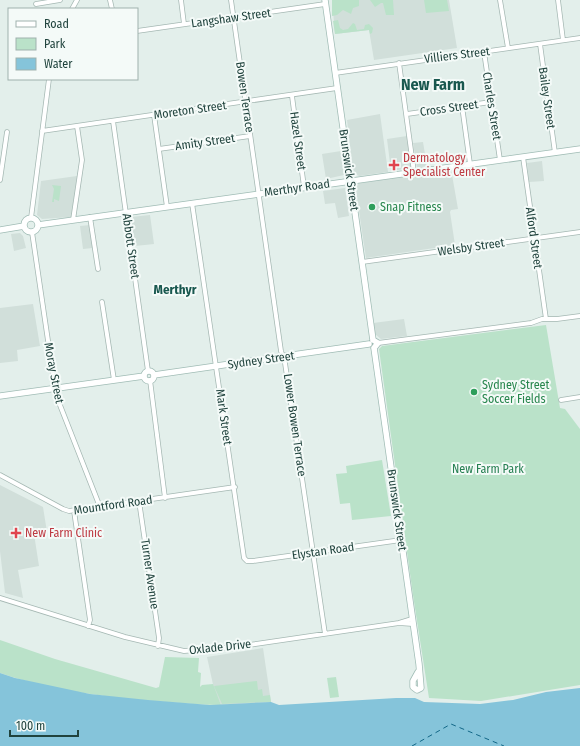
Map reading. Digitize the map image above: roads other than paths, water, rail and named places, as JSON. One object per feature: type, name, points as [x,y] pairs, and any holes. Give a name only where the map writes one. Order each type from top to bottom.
[{"type":"street","points":[[36,4],[60,0]]},
{"type":"street","points":[[181,0],[184,24]]},
{"type":"street","name":"Bowen Terrace","points":[[231,0],[259,194]]},
{"type":"street","points":[[500,0],[508,48]]},
{"type":"street","points":[[558,0],[563,40]]},
{"type":"street","name":"Langshaw Street","points":[[138,31],[325,2]]},
{"type":"street","name":"Brunswick Street","points":[[325,2],[401,540],[418,672]]},
{"type":"street","name":"Villiers Street","points":[[335,73],[580,38]]},
{"type":"street","name":"Bailey Street","points":[[540,44],[555,153]]},
{"type":"street","name":"Charles Street","points":[[484,52],[500,160]]},
{"type":"street","points":[[399,63],[414,172]]},
{"type":"street","points":[[24,226],[30,218],[49,80]]},
{"type":"street","name":"Moreton Street","points":[[42,131],[292,96],[337,88]]},
{"type":"street","name":"Hazel Street","points":[[292,96],[304,187]]},
{"type":"street","name":"Cross Street","points":[[407,114],[491,102]]},
{"type":"street","points":[[462,106],[470,164]]},
{"type":"street","points":[[154,115],[167,207]]},
{"type":"street","name":"Abbott Street","points":[[113,121],[148,371]]},
{"type":"street","points":[[73,220],[82,160],[77,126]]},
{"type":"street","points":[[0,180],[7,132]]},
{"type":"street","name":"Amity Street","points":[[159,149],[250,136]]},
{"type":"street","name":"Merthyr Road","points":[[38,225],[580,149]]},
{"type":"street","name":"Alford Street","points":[[523,157],[546,319]]},
{"type":"street","name":"Lower Bowen Terrace","points":[[259,194],[280,351],[286,368],[325,634]]},
{"type":"street","name":"Mark Street","points":[[192,203],[243,555],[246,560]]},
{"type":"street","points":[[90,217],[98,269]]},
{"type":"street","points":[[24,226],[28,231],[32,232],[37,229],[38,225],[36,221],[30,218]]},
{"type":"street","points":[[0,230],[24,226]]},
{"type":"street","name":"Moray Street","points":[[32,232],[54,389],[100,507]]},
{"type":"street","name":"Welsby Street","points":[[362,262],[580,232]]},
{"type":"street","points":[[102,302],[114,380]]},
{"type":"street","name":"Sydney Street","points":[[154,375],[531,323],[546,319],[580,316]]},
{"type":"street","points":[[144,376],[148,371],[154,375],[154,378],[150,380]]},
{"type":"street","points":[[0,396],[144,376],[150,380],[166,498]]},
{"type":"street","points":[[561,400],[580,397]]},
{"type":"street","name":"Mountford Road","points":[[0,475],[63,509],[74,511],[234,488]]},
{"type":"street","name":"Turner Avenue","points":[[139,501],[159,638],[158,646]]},
{"type":"street","points":[[74,511],[90,620],[88,626]]},
{"type":"street","name":"Elystan Road","points":[[246,560],[253,561],[401,540]]},
{"type":"street","name":"Oxlade Drive","points":[[0,598],[88,626],[177,650],[201,651],[412,621]]},
{"type":"water","points":[[0,673],[15,678],[90,694],[210,705],[271,702],[279,705],[396,698],[415,698],[424,702],[480,704],[513,700],[546,692],[580,688],[580,746],[0,746]]},
{"type":"place","name":"Dermatology Specialist Center","points":[[394,165]]},
{"type":"place","name":"Snap Fitness","points":[[372,207]]},
{"type":"place","name":"Sydney Street Soccer Fields","points":[[474,392]]},
{"type":"place","name":"New Farm Clinic","points":[[16,533]]},
{"type":"district","name":"New Farm","points":[[433,84]]},
{"type":"district","name":"Merthyr","points":[[175,289]]},
{"type":"park label","name":"New Farm Park","points":[[488,469]]}]
